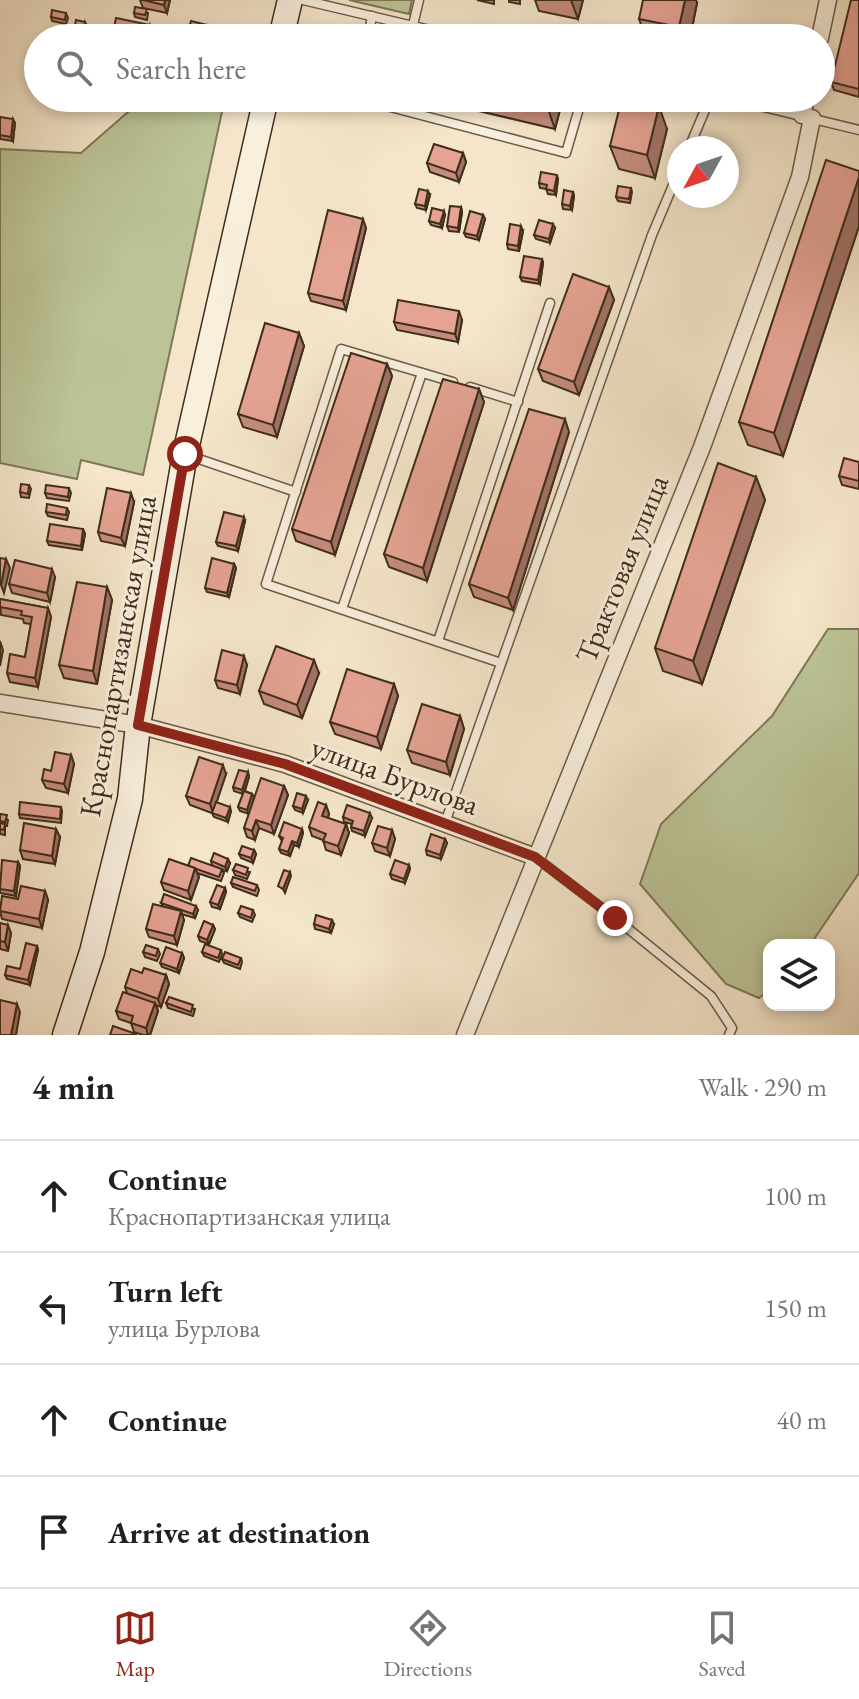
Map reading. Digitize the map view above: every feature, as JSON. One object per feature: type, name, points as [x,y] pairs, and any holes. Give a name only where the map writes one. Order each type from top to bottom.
[{"type":"street","points":[[284,24],[290,0]]},
{"type":"street","points":[[823,24],[828,0]]},
{"type":"street","name":"Краснопартизанская улица","points":[[65,1035],[92,952],[130,799],[138,725],[185,454],[263,112]]},
{"type":"street","name":"Трактовая улица","points":[[465,1035],[702,447],[800,177],[807,112]]},
{"type":"street","name":"улица Бурлова","points":[[0,703],[138,725],[285,764],[535,857]]},
{"type":"lane","points":[[303,0],[408,24]]},
{"type":"lane","points":[[413,24],[419,0]]},
{"type":"lane","points":[[371,24],[372,16]]},
{"type":"lane","points":[[409,112],[566,153],[578,112]]},
{"type":"lane","points":[[694,136],[704,112]]},
{"type":"lane","points":[[789,112],[859,130]]},
{"type":"lane","points":[[445,824],[667,199]]},
{"type":"lane","points":[[438,641],[550,303]]},
{"type":"lane","points":[[501,663],[266,584],[341,349],[518,402]]},
{"type":"lane","points":[[342,609],[422,373]]},
{"type":"lane","points":[[185,454],[296,492]]},
{"type":"lane","points":[[535,857],[711,996],[732,1028],[729,1035]]},
{"type":"green space","points":[[349,0],[412,0],[409,14]]},
{"type":"green space","points":[[128,112],[222,112],[143,475],[81,460],[77,479],[0,463],[0,149],[81,153]]},
{"type":"green space","points":[[828,629],[859,629],[859,873],[814,939],[763,939],[763,995],[759,998],[726,984],[640,884],[661,824],[772,716]]},
{"type":"building","points":[[143,0],[165,0],[164,5]]},
{"type":"building","points":[[643,0],[685,0],[680,24],[639,19]]},
{"type":"building","points":[[851,0],[859,0],[859,89],[835,83],[835,66]]},
{"type":"building","points":[[135,7],[147,9],[145,15],[134,13]]},
{"type":"building","points":[[52,10],[66,13],[65,20],[51,17]]},
{"type":"building","points":[[116,18],[145,24],[115,24]]},
{"type":"building","points":[[618,112],[658,112],[647,155],[610,146]]},
{"type":"building","points":[[0,117],[13,119],[11,137],[0,135]]},
{"type":"building","points":[[434,144],[463,153],[456,173],[427,163]]},
{"type":"building","points":[[826,160],[859,171],[859,177],[774,433],[739,422]]},
{"type":"building","points":[[541,172],[557,175],[554,191],[539,183]]},
{"type":"building","points":[[618,186],[631,188],[629,199],[616,197]]},
{"type":"building","points":[[419,189],[428,191],[425,206],[415,204]]},
{"type":"building","points":[[564,190],[573,192],[570,206],[562,204]]},
{"type":"building","points":[[450,206],[461,207],[458,228],[447,226]]},
{"type":"building","points":[[432,208],[444,211],[440,224],[429,221]]},
{"type":"building","points":[[328,210],[363,219],[343,301],[308,293]]},
{"type":"building","points":[[470,211],[483,215],[477,236],[464,233]]},
{"type":"building","points":[[539,220],[553,224],[549,239],[534,235]]},
{"type":"building","points":[[510,224],[521,226],[518,246],[507,244]]},
{"type":"building","points":[[524,256],[542,259],[538,280],[520,277]]},
{"type":"building","points":[[573,274],[609,287],[574,382],[538,369]]},
{"type":"building","points":[[398,300],[459,311],[455,334],[394,322]]},
{"type":"building","points":[[265,323],[299,333],[273,425],[238,414]]},
{"type":"building","points":[[351,353],[387,364],[331,542],[292,529]]},
{"type":"building","points":[[443,379],[479,389],[423,568],[384,554]]},
{"type":"building","points":[[529,409],[565,419],[508,598],[469,584]]},
{"type":"building","points":[[844,458],[859,462],[859,481],[839,476]]},
{"type":"building","points":[[718,463],[756,477],[693,661],[655,648]]},
{"type":"building","points":[[21,484],[29,485],[28,494],[20,492]]},
{"type":"building","points":[[46,485],[69,488],[68,497],[45,493]]},
{"type":"building","points":[[107,488],[131,493],[121,538],[98,532]]},
{"type":"building","points":[[47,504],[67,508],[66,515],[46,512]]},
{"type":"building","points":[[224,512],[244,517],[236,546],[216,542]]},
{"type":"building","points":[[50,524],[83,529],[81,546],[47,541]]},
{"type":"building","points":[[0,558],[6,559],[1,585],[0,584]]},
{"type":"building","points":[[212,558],[234,564],[227,593],[205,588]]},
{"type":"building","points":[[15,560],[52,569],[47,593],[9,584]]},
{"type":"building","points":[[77,582],[107,587],[93,671],[59,665]]},
{"type":"building","points":[[0,599],[48,608],[35,678],[7,673],[10,654],[25,657],[32,617],[21,615],[22,611],[0,607]]},
{"type":"building","points":[[276,646],[314,660],[297,705],[259,691]]},
{"type":"building","points":[[222,650],[244,656],[237,685],[215,680]]},
{"type":"building","points":[[347,669],[394,684],[377,737],[330,722]]},
{"type":"building","points":[[422,704],[460,716],[446,762],[407,750]]},
{"type":"building","points":[[55,752],[71,755],[64,784],[42,780],[44,769],[51,771]]},
{"type":"building","points":[[199,757],[223,765],[210,804],[186,796]]},
{"type":"building","points":[[239,770],[248,772],[242,790],[233,787]]},
{"type":"building","points":[[261,778],[284,786],[271,825],[256,820],[252,831],[244,828]]},
{"type":"building","points":[[244,791],[252,794],[247,810],[238,807]]},
{"type":"building","points":[[297,793],[306,796],[302,809],[293,806]]},
{"type":"building","points":[[20,802],[61,807],[60,819],[19,814]]},
{"type":"building","points":[[216,802],[230,807],[226,818],[212,813]]},
{"type":"building","points":[[318,802],[326,805],[322,816],[346,824],[338,846],[323,841],[326,834],[309,827]]},
{"type":"building","points":[[347,805],[370,813],[364,831],[351,827],[353,821],[343,817]]},
{"type":"building","points":[[0,814],[7,815],[5,822],[0,821]]},
{"type":"building","points":[[284,822],[302,829],[297,843],[292,841],[288,852],[279,849]]},
{"type":"building","points":[[24,823],[56,829],[52,856],[20,850]]},
{"type":"building","points":[[378,826],[392,830],[387,848],[372,843]]},
{"type":"building","points":[[431,834],[445,839],[440,855],[426,850]]},
{"type":"building","points":[[242,846],[254,850],[251,858],[239,854]]},
{"type":"building","points":[[214,853],[228,859],[225,867],[211,861]]},
{"type":"building","points":[[191,858],[222,869],[219,877],[188,866]]},
{"type":"building","points":[[169,859],[195,868],[188,891],[161,882]]},
{"type":"building","points":[[2,860],[18,862],[14,891],[0,889]]},
{"type":"building","points":[[395,860],[409,865],[404,879],[390,874]]},
{"type":"building","points":[[236,864],[248,868],[246,875],[233,870]]},
{"type":"building","points":[[284,870],[290,872],[283,889],[278,886]]},
{"type":"building","points":[[233,877],[257,885],[255,891],[231,883]]},
{"type":"building","points":[[217,885],[225,888],[218,905],[210,902]]},
{"type":"building","points":[[21,886],[45,891],[39,919],[0,911],[2,896],[18,899]]},
{"type":"building","points":[[164,894],[196,906],[193,914],[161,903]]},
{"type":"building","points":[[153,904],[181,911],[174,936],[146,929]]},
{"type":"building","points":[[241,906],[253,910],[251,918],[238,913]]},
{"type":"building","points":[[316,915],[332,920],[329,929],[314,924]]},
{"type":"building","points":[[204,921],[213,925],[207,940],[198,936]]},
{"type":"building","points":[[0,923],[8,925],[5,942],[0,941]]},
{"type":"building","points":[[26,943],[37,946],[28,980],[5,975],[7,966],[20,969]]},
{"type":"building","points":[[205,944],[221,950],[218,958],[202,952]]},
{"type":"building","points":[[146,945],[158,949],[156,956],[143,952]]},
{"type":"building","points":[[166,947],[182,953],[177,969],[160,963]]},
{"type":"building","points":[[225,952],[241,958],[238,965],[222,959]]},
{"type":"building","points":[[144,968],[166,975],[158,999],[125,987],[131,969],[142,973]]},
{"type":"building","points":[[123,992],[155,1003],[146,1028],[131,1023],[133,1016],[116,1011]]},
{"type":"building","points":[[169,997],[193,1005],[191,1012],[166,1003]]},
{"type":"building","points":[[0,1000],[17,1004],[11,1035],[0,1035]]},
{"type":"building","points":[[113,1026],[136,1034],[136,1035],[110,1035]]},
{"type":"route","points":[[185,454],[138,725],[285,764],[535,857],[615,918]]}]
